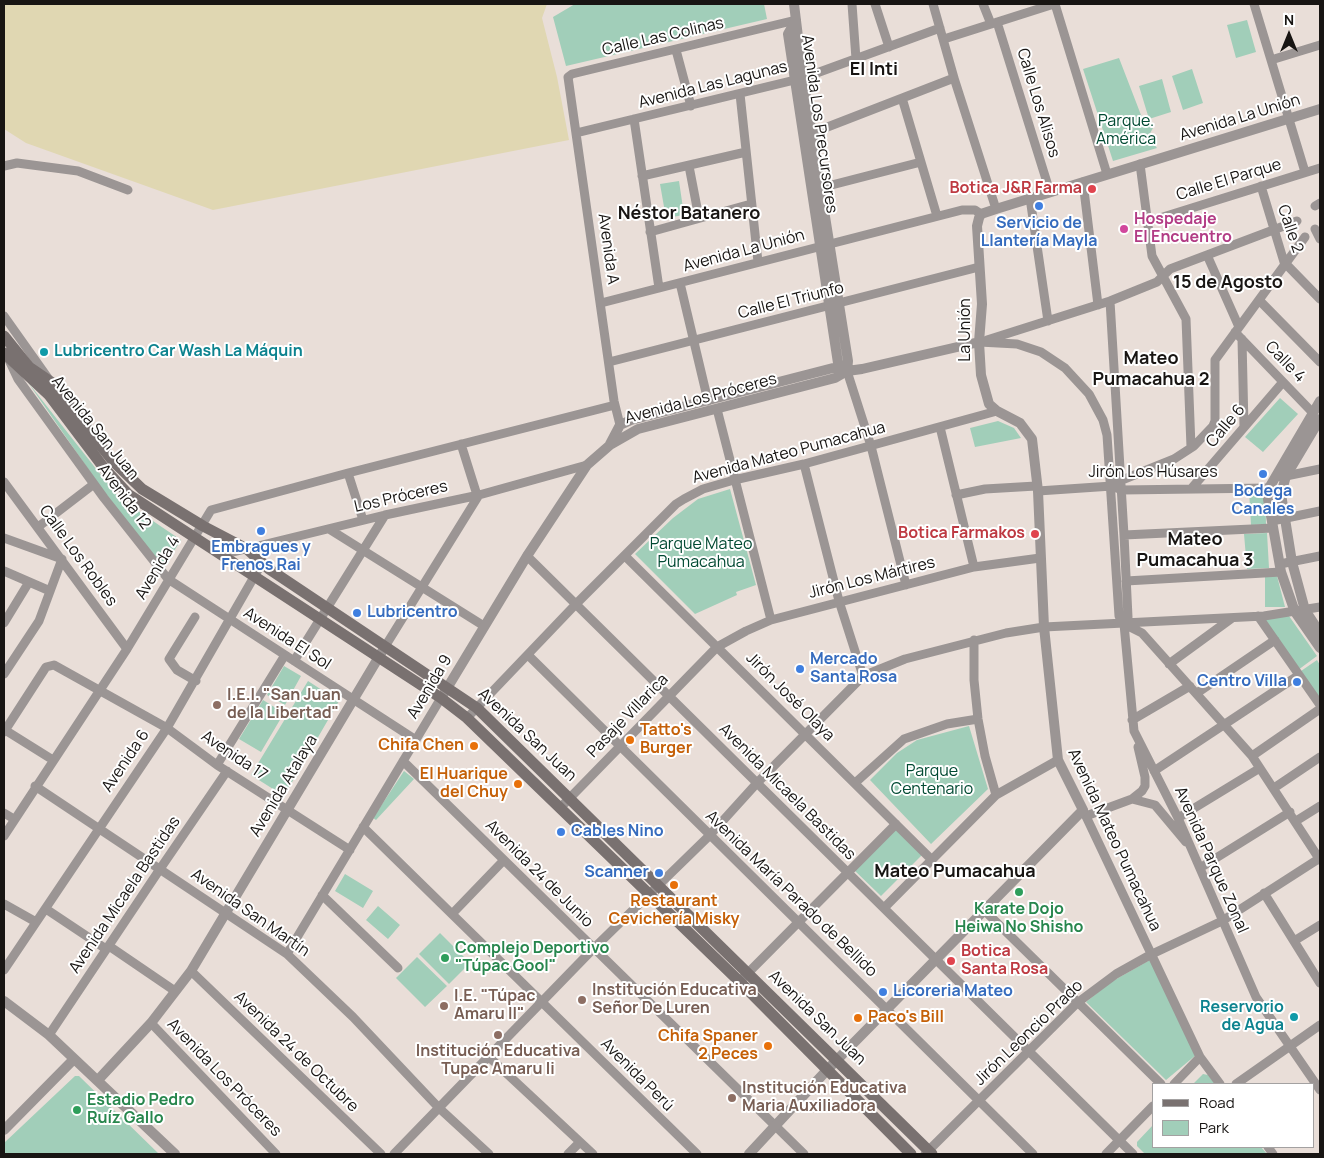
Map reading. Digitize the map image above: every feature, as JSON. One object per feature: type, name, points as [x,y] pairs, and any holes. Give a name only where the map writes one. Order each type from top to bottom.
[{"type":"main road","points":[[4,336],[11,354]]},
{"type":"main road","name":"Avenida San Juan","points":[[11,354],[51,382],[130,479],[202,526],[247,549],[262,563],[327,608],[448,686],[477,708],[570,798],[654,890]]},
{"type":"main road","name":"Avenida San Juan","points":[[11,354],[49,395],[120,487],[254,577],[441,698],[467,718],[561,807],[654,890],[744,978],[837,1061],[929,1153]]},
{"type":"main road","name":"Avenida San Juan","points":[[744,978],[828,1069],[911,1154]]},
{"type":"street","name":"Avenida Los Precursores","points":[[794,4],[799,79],[834,305],[848,360],[847,370],[871,446],[906,585]]},
{"type":"street","points":[[852,4],[856,59]]},
{"type":"street","points":[[874,4],[889,47]]},
{"type":"street","points":[[933,4],[954,78],[996,209],[981,214]]},
{"type":"street","name":"Calle Los Alisos","points":[[982,4],[994,23],[1050,192]]},
{"type":"street","points":[[944,39],[994,23],[1037,6],[1055,4],[1107,174]]},
{"type":"street","points":[[1254,4],[1305,172]]},
{"type":"street","name":"Calle Las Colinas","points":[[568,77],[572,74],[796,20]]},
{"type":"street","name":"Avenida Las Lagunas","points":[[576,133],[799,79],[940,28]]},
{"type":"street","points":[[1271,60],[1320,44]]},
{"type":"street","points":[[676,50],[691,106]]},
{"type":"street","name":"Avenida A","points":[[568,77],[615,405],[620,425]]},
{"type":"street","points":[[812,133],[954,78]]},
{"type":"street","name":"Avenida Los Precursores","points":[[799,79],[812,133],[820,188],[825,245]]},
{"type":"street","points":[[740,94],[758,262]]},
{"type":"street","points":[[902,98],[937,216]]},
{"type":"street","name":"Avenida La Unión","points":[[996,209],[1320,108]]},
{"type":"street","points":[[634,119],[659,288]]},
{"type":"street","points":[[642,176],[746,152]]},
{"type":"street","points":[[820,188],[921,162]]},
{"type":"street","points":[[4,166],[17,163],[78,170],[128,190]]},
{"type":"street","points":[[1140,164],[1152,256],[1186,319],[1191,448]]},
{"type":"street","points":[[689,166],[700,218]]},
{"type":"street","name":"Calle El Parque","points":[[1147,222],[1320,168]]},
{"type":"street","points":[[1083,182],[1098,305]]},
{"type":"street","name":"Calle 2","points":[[1261,186],[1284,262],[1320,299]]},
{"type":"street","points":[[1030,198],[1048,322]]},
{"type":"street","points":[[650,232],[751,204]]},
{"type":"street","name":"Avenida La Unión","points":[[601,303],[937,216],[968,209],[981,214]]},
{"type":"street","name":"La Unión","points":[[981,214],[977,226],[982,304],[979,342],[981,375],[989,404],[997,411]]},
{"type":"street","name":"Avenida Los Próceres","points":[[610,445],[620,425],[631,420],[833,368],[847,370],[874,367],[979,342],[1048,322],[1110,301],[1157,282],[1170,269],[1297,221]]},
{"type":"street","points":[[1315,229],[1320,239]]},
{"type":"street","points":[[1112,486],[1122,478],[1174,459],[1191,448],[1214,423],[1213,365],[1217,355],[1239,333],[1284,262],[1304,237]]},
{"type":"street","points":[[1207,255],[1239,333],[1244,427]]},
{"type":"street","name":"Calle El Triunfo","points":[[609,362],[979,267]]},
{"type":"street","points":[[680,283],[708,401]]},
{"type":"street","points":[[1259,300],[1320,362]]},
{"type":"street","name":"Avenida Parque Zonal","points":[[1110,301],[1122,478],[1128,617],[1124,624]]},
{"type":"street","name":"Avenida 12","points":[[4,316],[18,379],[94,484],[168,579]]},
{"type":"street","name":"Calle 4","points":[[1239,333],[1316,418]]},
{"type":"street","name":"Avenida Parque Zonal","points":[[979,342],[1017,344],[1041,352],[1065,368],[1089,394],[1103,420],[1107,435],[1112,486],[1119,616],[1124,624],[1134,731],[1195,854],[1256,997],[1320,1090]]},
{"type":"street","name":"Avenida Los Próceres","points":[[610,445],[638,429],[835,378],[847,370]]},
{"type":"street","name":"Calle 6","points":[[1191,489],[1283,382]]},
{"type":"street","points":[[1320,401],[1316,418],[1286,476],[1281,494],[1283,519],[1300,611],[1320,633]]},
{"type":"street","name":"Avenida 4","points":[[4,836],[35,786],[127,649],[168,579],[213,509],[615,405]]},
{"type":"street","points":[[717,409],[771,620]]},
{"type":"street","name":"Avenida Mateo Pumacahua","points":[[467,718],[575,605],[676,504],[703,489],[734,480],[804,464],[997,411],[1020,423],[1032,439],[1037,488],[1044,627],[1058,760],[1200,1057],[1219,1083]]},
{"type":"street","points":[[1316,418],[1271,483],[1268,499],[1281,568],[1300,611],[1320,648]]},
{"type":"street","points":[[940,427],[974,567]]},
{"type":"street","points":[[461,444],[478,495]]},
{"type":"street","name":"Avenida 9","points":[[287,954],[527,556],[587,465],[610,445]]},
{"type":"street","points":[[804,464],[839,601],[863,676]]},
{"type":"street","name":"Los Próceres","points":[[221,555],[363,520],[478,495],[587,465]]},
{"type":"street","name":"Jirón Los Húsares","points":[[956,495],[985,489],[1112,486],[1122,490],[1191,489],[1271,483],[1286,476],[1320,469]]},
{"type":"street","points":[[348,473],[363,520]]},
{"type":"street","name":"Calle Los Robles","points":[[4,482],[127,649]]},
{"type":"street","points":[[38,527],[94,484]]},
{"type":"street","name":"Avenida Atalaya","points":[[98,1080],[151,1023],[191,971],[478,495]]},
{"type":"street","points":[[1124,535],[1273,525],[1283,519],[1320,511]]},
{"type":"street","points":[[294,661],[385,515]]},
{"type":"street","points":[[329,529],[362,552],[484,626]]},
{"type":"street","points":[[4,538],[62,559],[39,621],[4,674]]},
{"type":"street","name":"Avenida Micaela Bastidas","points":[[527,556],[884,908],[1028,1053],[1133,1154]]},
{"type":"street","name":"Jirón José Olaya","points":[[625,556],[932,860]]},
{"type":"street","points":[[1126,581],[1281,568],[1292,562],[1320,556]]},
{"type":"street","name":"Jirón Los Mártires","points":[[717,647],[771,620],[839,601],[974,567],[1040,558]]},
{"type":"street","name":"Avenida 6","points":[[4,970],[167,728],[196,681],[262,563]]},
{"type":"street","points":[[4,572],[50,591]]},
{"type":"street","name":"Avenida El Sol","points":[[168,579],[416,740]]},
{"type":"street","points":[[4,623],[29,582]]},
{"type":"street","points":[[4,606],[13,610]]},
{"type":"street","points":[[394,1154],[593,949],[710,836],[757,783],[863,676],[905,659],[974,640],[1044,627],[1232,618],[1320,607]]},
{"type":"street","points":[[1252,756],[1320,707],[1258,616]]},
{"type":"street","points":[[195,617],[169,659],[177,670],[196,681]]},
{"type":"street","points":[[1169,664],[1232,618]]},
{"type":"street","points":[[1214,619],[1219,627]]},
{"type":"street","points":[[1124,624],[1142,634],[1252,756],[1320,859]]},
{"type":"street","points":[[974,640],[974,680],[978,719],[985,756],[996,795]]},
{"type":"street","points":[[1132,720],[1194,690],[1275,640]]},
{"type":"street","name":"Pasaje Villarica","points":[[561,807],[717,647]]},
{"type":"street","points":[[217,765],[285,655]]},
{"type":"street","name":"Avenida María Parado de Bellido","points":[[528,655],[1033,1154]]},
{"type":"street","name":"Avenida 17","points":[[4,731],[49,665],[99,689],[167,728],[227,772],[350,850]]},
{"type":"street","points":[[1154,771],[1299,674]]},
{"type":"street","points":[[856,783],[904,739],[947,724],[978,719]]},
{"type":"street","points":[[4,731],[53,760]]},
{"type":"street","points":[[749,1154],[887,1009],[1085,813],[1132,799],[1145,786],[1145,777],[1134,731]]},
{"type":"street","points":[[1274,788],[1320,757]]},
{"type":"street","points":[[884,908],[996,795],[1058,760]]},
{"type":"street","name":"Avenida 24 de Junio","points":[[403,761],[804,1154]]},
{"type":"street","points":[[1178,818],[1260,768]]},
{"type":"street","name":"Avenida Micaela Bastidas","points":[[50,1035],[160,868],[227,772]]},
{"type":"street","name":"Avenida San Martín","points":[[35,786],[287,954],[353,1017],[439,1108],[488,1154]]},
{"type":"street","points":[[1132,799],[1155,805],[1195,854]]},
{"type":"street","points":[[1296,821],[1320,806]]},
{"type":"street","points":[[1200,868],[1290,812]]},
{"type":"street","points":[[4,813],[14,819]]},
{"type":"street","points":[[744,978],[896,824]]},
{"type":"street","name":"Avenida Perú","points":[[364,827],[697,1154]]},
{"type":"street","name":"Jirón Leoncio Prado","points":[[929,1153],[1078,1003],[1116,974],[1150,955],[1222,921],[1320,859]]},
{"type":"street","points":[[452,914],[504,860]]},
{"type":"street","points":[[1264,893],[1320,983]]},
{"type":"street","points":[[322,895],[398,968]]},
{"type":"street","points":[[4,904],[36,922]]},
{"type":"street","points":[[46,908],[176,991]]},
{"type":"street","points":[[985,911],[1160,1083]]},
{"type":"street","points":[[1294,941],[1320,925]]},
{"type":"street","name":"Avenida 24 de Octubre","points":[[191,971],[381,1154]]},
{"type":"street","points":[[4,1002],[50,1035],[175,1154]]},
{"type":"street","name":"Avenida Los Próceres","points":[[151,1023],[276,1154]]},
{"type":"street","points":[[1237,1083],[1320,1025]]},
{"type":"street","points":[[489,1057],[593,1154]]},
{"type":"street","points":[[1175,1083],[1200,1057]]},
{"type":"street","points":[[4,1130],[74,1059]]},
{"type":"street","points":[[1106,1154],[1152,1107]]},
{"type":"street","points":[[568,1154],[580,1142]]},
{"type":"green space","points":[[575,4],[764,4],[767,19],[566,66],[553,17]]},
{"type":"green space","points":[[1247,20],[1256,52],[1236,58],[1227,25]]},
{"type":"green space","name":"Parque. América","points":[[1119,58],[1141,115],[1153,128],[1148,137],[1157,148],[1113,161],[1083,69]]},
{"type":"green space","points":[[1192,69],[1203,103],[1183,110],[1172,76]]},
{"type":"green space","points":[[1162,79],[1171,112],[1149,119],[1139,86]]},
{"type":"green space","points":[[679,181],[684,215],[666,218],[660,184]]},
{"type":"green space","points":[[27,381],[119,498],[181,540],[163,568],[102,489]]},
{"type":"green space","points":[[1280,398],[1298,414],[1263,452],[1245,437]]},
{"type":"green space","points":[[998,421],[1014,428],[1021,438],[975,447],[970,428]]},
{"type":"green space","name":"Parque Mateo Pumacahua","points":[[730,489],[756,585],[736,592],[737,595],[695,614],[635,554],[673,518],[698,499]]},
{"type":"green space","points":[[1265,489],[1266,524],[1251,525],[1249,490]]},
{"type":"green space","points":[[1267,533],[1269,568],[1247,569],[1244,534]]},
{"type":"green space","points":[[1265,576],[1277,576],[1285,607],[1265,607]]},
{"type":"green space","points":[[1289,616],[1317,656],[1298,670],[1261,618]]},
{"type":"green space","points":[[1317,660],[1320,665],[1320,699],[1301,671]]},
{"type":"green space","points":[[284,666],[301,676],[285,705],[267,695]]},
{"type":"green space","points":[[308,681],[339,701],[284,796],[251,775]]},
{"type":"green space","points":[[263,700],[284,713],[261,752],[239,739]]},
{"type":"green space","name":"Parque Centenario","points":[[969,726],[988,789],[931,844],[870,780],[897,753],[917,740]]},
{"type":"green space","points":[[404,771],[414,779],[376,820],[373,818]]},
{"type":"green space","points":[[896,827],[923,854],[881,896],[854,870]]},
{"type":"green space","points":[[345,874],[373,891],[363,908],[335,891]]},
{"type":"green space","points":[[378,906],[400,925],[388,939],[366,920]]},
{"type":"green space","name":"Complejo Deportivo \"Túpac Gool\"","points":[[440,933],[470,963],[449,984],[419,954]]},
{"type":"green space","points":[[417,957],[447,986],[425,1007],[396,978]]},
{"type":"green space","points":[[1150,960],[1196,1055],[1166,1080],[1086,1002],[1111,982]]},
{"type":"green space","points":[[1203,1074],[1208,1075],[1214,1083],[1194,1083]]},
{"type":"green space","name":"Estadio Pedro Ruíz Gallo","points":[[75,1076],[79,1076],[159,1154],[4,1154],[4,1143]]},
{"type":"green space","points":[[1152,1126],[1152,1148],[1262,1148],[1267,1154],[1145,1154],[1137,1146],[1137,1142]]},
{"type":"sand","points":[[4,4],[547,4],[542,18],[557,77],[569,140],[213,210],[26,143],[4,129]]},
{"type":"place","name":"Botica J&R Farma","points":[[1092,189]]},
{"type":"place","name":"Servicio de Llantería Mayla","points":[[1039,206]]},
{"type":"place","name":"Hospedaje El Encuentro","points":[[1124,229]]},
{"type":"place","name":"Lubricentro Car Wash La Máquin","points":[[44,352]]},
{"type":"place","name":"Bodega Canales","points":[[1263,474]]},
{"type":"place","name":"Embragues y Frenos Rai","points":[[261,531]]},
{"type":"place","name":"Botica Farmakos","points":[[1035,534]]},
{"type":"place","name":"Lubricentro","points":[[357,613]]},
{"type":"place","name":"Mercado Santa Rosa","points":[[800,669]]},
{"type":"place","name":"Centro Villa","points":[[1297,682]]},
{"type":"place","name":"I.E.I. \"San Juan de la Libertad\"","points":[[217,705]]},
{"type":"place","name":"Tatto's Burger","points":[[630,740]]},
{"type":"place","name":"Chifa Chen","points":[[474,746]]},
{"type":"place","name":"El Huarique del Chuy","points":[[518,784]]},
{"type":"place","name":"Cables Nino","points":[[561,832]]},
{"type":"place","name":"Scanner","points":[[659,873]]},
{"type":"place","name":"Restaurant Cevichería Misky","points":[[674,885]]},
{"type":"place","name":"Karate Dojo Heiwa No Shisho","points":[[1019,892]]},
{"type":"place","name":"Complejo Deportivo \"Túpac Gool\"","points":[[445,958]]},
{"type":"place","name":"Botica Santa Rosa","points":[[951,961]]},
{"type":"place","name":"Licoreria Mateo","points":[[883,992]]},
{"type":"place","name":"Institución Educativa Señor De Luren","points":[[582,1000]]},
{"type":"place","name":"I.E. \"Túpac Amaru II\"","points":[[444,1006]]},
{"type":"place","name":"Reservorio de Agua","points":[[1294,1017]]},
{"type":"place","name":"Paco's Bill","points":[[858,1018]]},
{"type":"place","name":"Institución Educativa Tupac Amaru Ii","points":[[498,1035]]},
{"type":"place","name":"Chifa Spaner 2 Peces","points":[[768,1046]]},
{"type":"place","name":"Institución Educativa Maria Auxiliadora","points":[[732,1098]]},
{"type":"place","name":"Estadio Pedro Ruíz Gallo","points":[[77,1110]]},
{"type":"district","name":"El Inti","points":[[874,70]]},
{"type":"district","name":"Néstor Batanero","points":[[689,214]]},
{"type":"district","name":"15 de Agosto","points":[[1228,283]]},
{"type":"district","name":"Mateo Pumacahua 2","points":[[1151,369]]},
{"type":"district","name":"Mateo Pumacahua 3","points":[[1195,550]]},
{"type":"district","name":"Mateo Pumacahua","points":[[955,872]]}]
